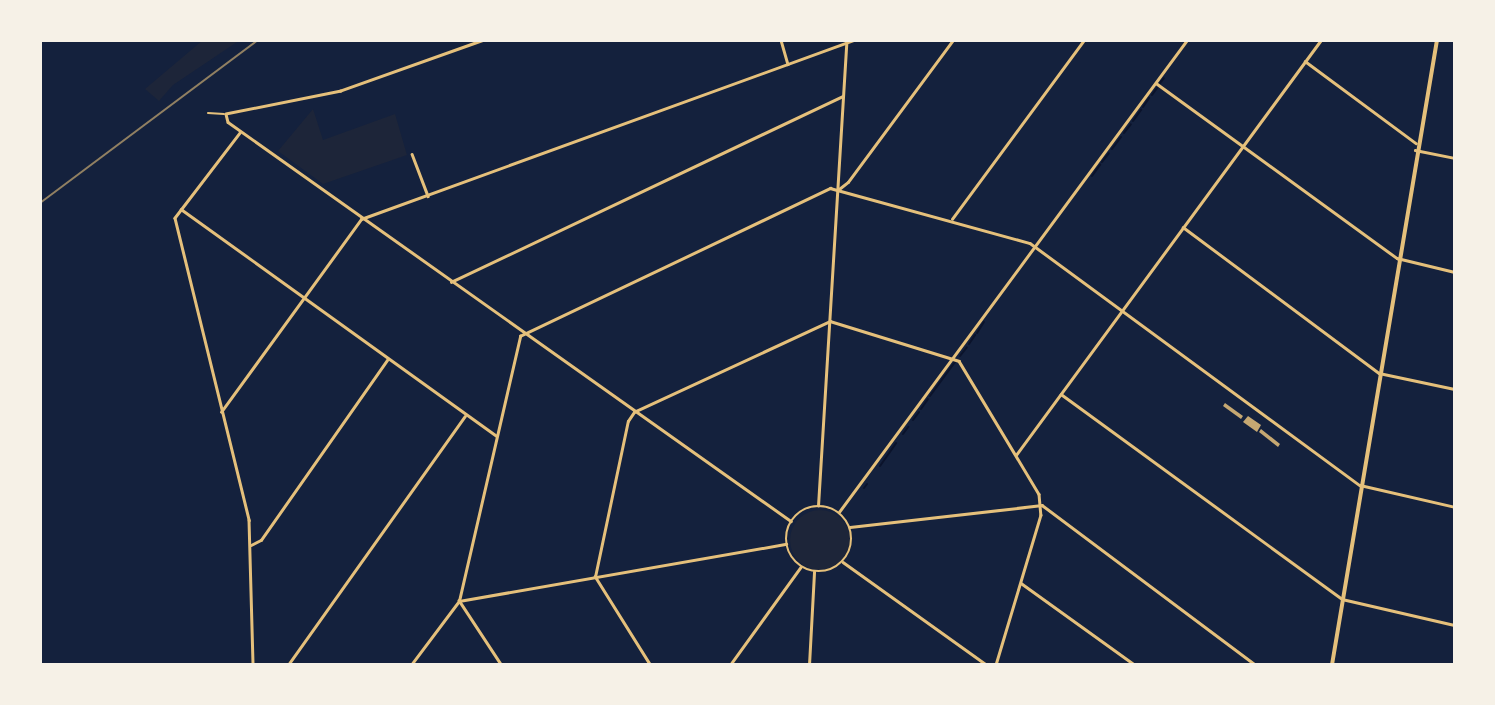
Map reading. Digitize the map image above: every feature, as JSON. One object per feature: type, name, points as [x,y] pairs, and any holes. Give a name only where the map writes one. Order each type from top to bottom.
[{"type":"main road","points":[[1332,665],[1416,143],[1437,40]]},
{"type":"street","points":[[484,40],[341,91],[226,114],[240,133],[791,521]]},
{"type":"street","points":[[781,40],[788,64]]},
{"type":"street","points":[[221,412],[361,219],[854,40]]},
{"type":"street","points":[[839,188],[848,182],[953,40]]},
{"type":"street","points":[[952,219],[1084,40]]},
{"type":"street","points":[[839,512],[1187,40]]},
{"type":"street","points":[[1016,455],[1321,40]]},
{"type":"street","points":[[818,506],[846,43]]},
{"type":"street","points":[[1305,61],[1416,143]]},
{"type":"street","points":[[1156,83],[1397,258],[1455,272]]},
{"type":"street","points":[[451,282],[842,96]]},
{"type":"street","points":[[240,133],[175,218],[249,520],[253,665]]},
{"type":"street","points":[[1415,150],[1455,158]]},
{"type":"street","points":[[412,154],[428,196]]},
{"type":"street","points":[[411,665],[459,601],[496,435],[523,333],[830,188],[839,188],[952,219],[1035,246],[1360,485],[1455,507]]},
{"type":"street","points":[[181,209],[465,416],[496,435]]},
{"type":"street","points":[[1182,227],[1379,373],[1455,389]]},
{"type":"street","points":[[650,665],[594,577],[628,421],[634,412],[830,321],[954,357],[1016,455],[1042,505],[1255,665]]},
{"type":"street","points":[[250,546],[261,540],[387,360]]},
{"type":"street","points":[[1061,394],[1342,599],[1455,625]]},
{"type":"street","points":[[288,665],[465,416]]},
{"type":"street","points":[[850,527],[1042,505]]},
{"type":"street","points":[[996,665],[1042,505]]},
{"type":"street","points":[[818,506],[839,512],[850,527],[852,545],[844,562],[814,572],[800,567],[786,544],[791,521],[818,506]]},
{"type":"street","points":[[459,601],[786,544]]},
{"type":"street","points":[[844,562],[987,665]]},
{"type":"street","points":[[730,665],[800,567]]},
{"type":"street","points":[[808,665],[814,572]]},
{"type":"street","points":[[1021,583],[1135,665]]},
{"type":"street","points":[[459,601],[501,665]]},
{"type":"lane","points":[[208,113],[226,114]]},
{"type":"shaded area","points":[[203,40],[240,40],[173,85],[159,101],[145,89]]},
{"type":"shaded area","points":[[313,109],[323,140],[395,114],[407,155],[323,184],[278,151]]},
{"type":"shaded area","points":[[820,510],[837,515],[845,523],[850,540],[845,557],[837,565],[820,570],[803,565],[795,557],[790,540],[795,523],[803,515]]},
{"type":"building","points":[[1225,403],[1243,416],[1241,419],[1223,406]]},
{"type":"building","points":[[1248,416],[1261,425],[1257,432],[1243,422]]},
{"type":"building","points":[[1261,429],[1280,444],[1278,447],[1259,432]]},
{"type":"waterway","points":[[1160,83],[1164,78]]},
{"type":"waterway","points":[[1152,95],[1157,88]]},
{"type":"waterway","points":[[1143,107],[1149,98]]},
{"type":"waterway","points":[[1133,121],[1141,110]]},
{"type":"waterway","points":[[1124,133],[1131,124]]},
{"type":"waterway","points":[[1112,149],[1121,137]]},
{"type":"waterway","points":[[1102,162],[1109,153]]},
{"type":"waterway","points":[[1092,176],[1100,165]]},
{"type":"waterway","points":[[977,333],[984,322]]},
{"type":"waterway","points":[[969,344],[975,335]]},
{"type":"waterway","points":[[960,356],[967,347]]},
{"type":"waterway","points":[[930,396],[955,362]]},
{"type":"waterway","points":[[921,409],[928,399]]},
{"type":"waterway","points":[[913,420],[919,412]]},
{"type":"waterway","points":[[903,434],[908,427]]},
{"type":"waterway","points":[[880,466],[896,443]]},
{"type":"waterway","points":[[864,488],[867,484]]},
{"type":"railway","points":[[40,203],[258,40]]}]
